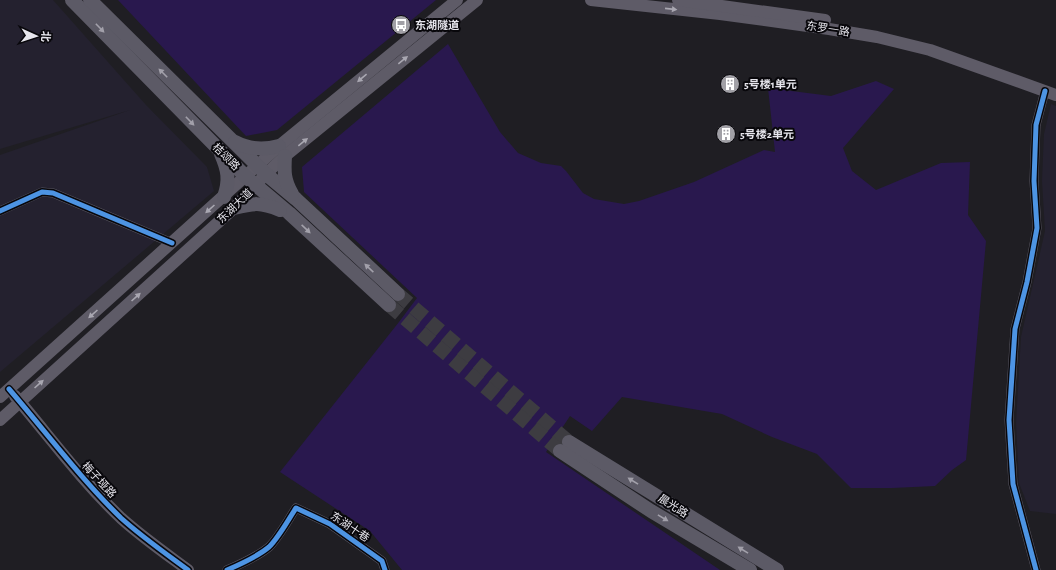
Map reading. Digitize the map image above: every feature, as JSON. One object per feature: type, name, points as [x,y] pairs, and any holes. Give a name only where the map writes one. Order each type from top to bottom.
[{"type":"main road","name":"桔颂路","points":[[72,0],[251,181],[289,213],[389,305]]},
{"type":"main road","name":"桔颂路","points":[[90,0],[262,170],[296,199],[398,294]]},
{"type":"main road","name":"东湖大道","points":[[0,420],[234,208],[251,181],[282,151],[457,0]]},
{"type":"main road","name":"东湖大道","points":[[282,151],[477,0]]},
{"type":"main road","name":"东罗一路","points":[[591,0],[724,6]]},
{"type":"main road","name":"东罗一路","points":[[678,0],[831,20],[933,42],[1052,91]]},
{"type":"main road","points":[[232,141],[243,146],[282,151],[286,183],[296,199]]},
{"type":"main road","points":[[221,152],[227,167],[228,178],[224,197]]},
{"type":"main road","name":"东湖大道","points":[[0,397],[224,197],[251,181]]},
{"type":"main road","points":[[234,208],[254,203],[267,205],[289,213]]},
{"type":"main road","name":"梅子垭路","points":[[9,389],[84,480],[121,517],[148,541],[188,570]]},
{"type":"main road","name":"晨光路","points":[[750,570],[652,511],[564,447],[777,570]]},
{"type":"street","points":[[1036,570],[1013,484],[1009,420],[1015,330],[1026,288],[1037,228],[1034,181],[1036,125],[1052,91]]},
{"type":"street","points":[[0,211],[42,192],[53,193],[172,243]]},
{"type":"street","name":"东湖十巷","points":[[227,570],[244,563],[269,547],[286,525],[296,508],[330,524],[382,561],[385,570]]},
{"type":"shaded area","points":[[0,0],[53,0],[146,105],[207,167],[214,191],[0,372],[0,155],[130,110],[0,149]]},
{"type":"shaded area","points":[[118,0],[436,0],[277,130],[246,136]]},
{"type":"shaded area","points":[[448,44],[500,132],[518,153],[541,163],[561,166],[583,193],[594,199],[624,204],[639,201],[694,182],[764,150],[775,152],[768,88],[831,96],[876,81],[894,89],[843,148],[852,171],[876,190],[941,163],[970,162],[968,215],[986,241],[966,460],[952,470],[935,486],[851,488],[817,454],[772,437],[722,414],[622,397],[592,431],[570,416],[546,452],[720,570],[402,570],[370,531],[280,472],[417,298],[304,192],[302,167]]},
{"type":"shaded area","points":[[1051,104],[1056,106],[1056,514],[1030,511],[1019,483],[1016,423],[1021,337],[1045,231],[1042,181],[1044,134]]},
{"type":"tunnel","points":[[398,294],[569,442]]},
{"type":"tunnel","points":[[389,305],[560,451]]},
{"type":"cycle path","points":[[1036,570],[1013,484],[1009,420],[1015,329],[1027,282],[1037,228],[1034,181],[1036,125],[1045,91]]},
{"type":"cycle path","points":[[0,211],[42,192],[53,193],[172,243]]},
{"type":"cycle path","points":[[9,389],[77,471],[106,503],[145,538],[188,570]]},
{"type":"cycle path","points":[[227,570],[254,557],[269,547],[296,508],[330,524],[382,561],[385,570]]},
{"type":"place","name":"东湖隧道","points":[[401,25]]},
{"type":"place","name":"5号楼1单元","points":[[730,84]]},
{"type":"place","name":"5号楼2单元","points":[[726,134]]}]
